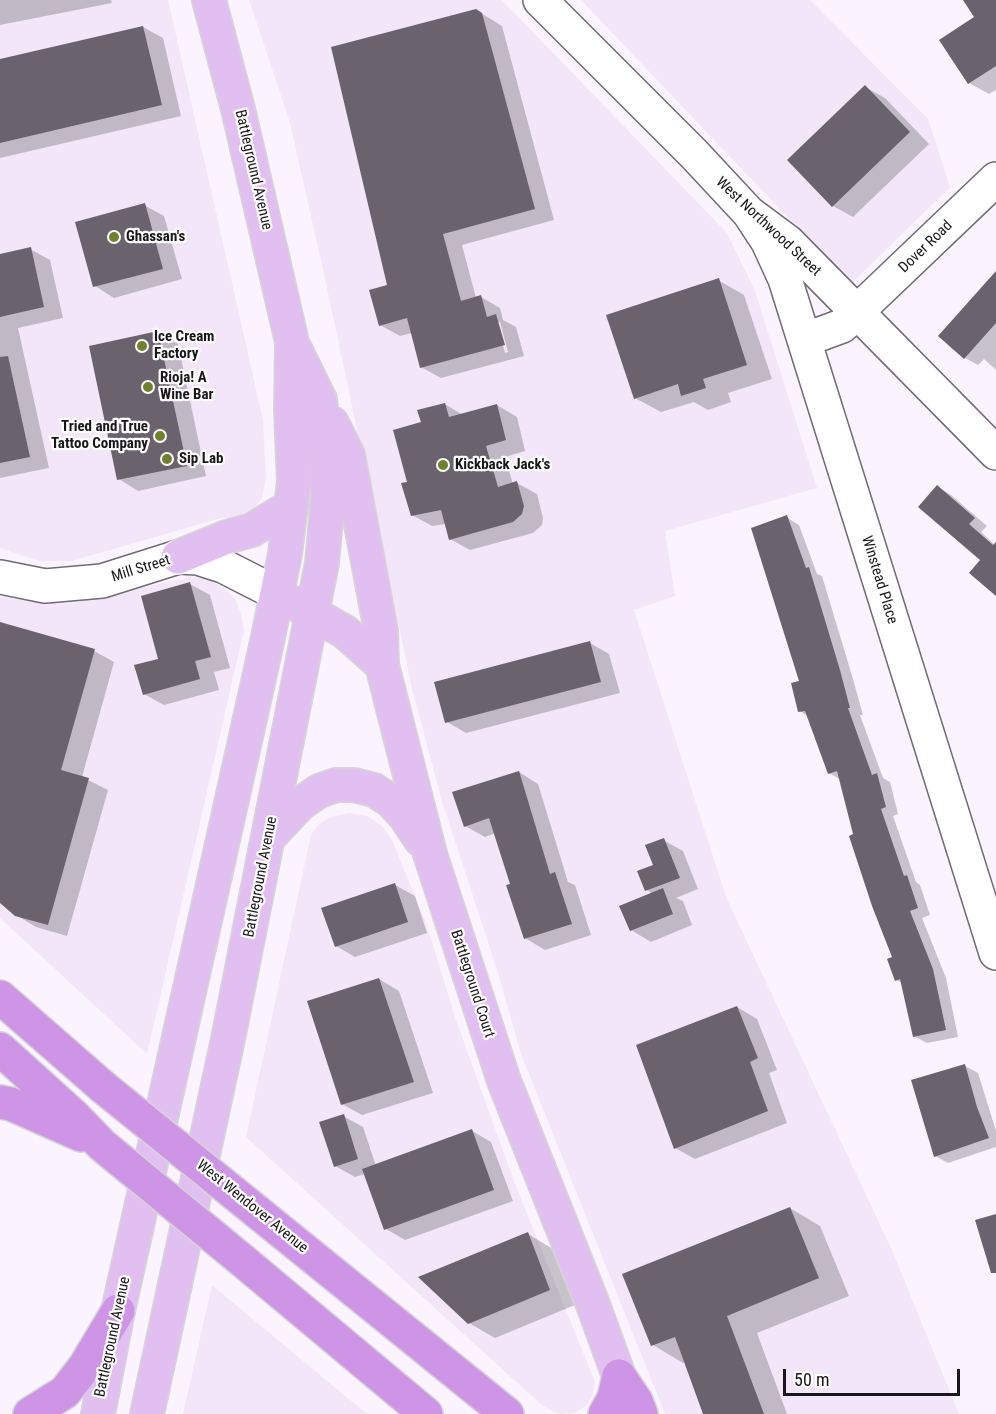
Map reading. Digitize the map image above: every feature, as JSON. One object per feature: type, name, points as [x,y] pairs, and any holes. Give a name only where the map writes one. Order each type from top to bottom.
[{"type":"highway","name":"West Wendover Avenue","points":[[0,997],[103,1087],[506,1410]]},
{"type":"highway","points":[[0,1049],[74,1116],[102,1145],[426,1414]]},
{"type":"highway","points":[[0,1102],[11,1104],[102,1145]]},
{"type":"highway","points":[[30,1414],[65,1392],[85,1366],[118,1311]]},
{"type":"highway","points":[[605,1414],[614,1398],[619,1376]]},
{"type":"highway","points":[[619,1376],[636,1401],[641,1414]]},
{"type":"main road","name":"Battleground Avenue","points":[[147,1414],[269,837],[322,563],[328,497],[320,400],[292,342],[238,109],[209,0]]},
{"type":"main road","name":"Battleground Avenue","points":[[98,1414],[118,1311],[285,554],[294,482],[291,410],[292,342]]},
{"type":"main road","name":"Battleground Court","points":[[320,400],[348,455],[381,631],[382,665],[430,854],[504,1081],[619,1376]]},
{"type":"main road","points":[[178,558],[227,537],[252,530],[291,506]]},
{"type":"main road","points":[[276,593],[345,632],[382,665]]},
{"type":"main road","points":[[269,837],[300,804],[319,790],[336,785],[354,784],[374,790],[391,801],[405,816],[430,854]]},
{"type":"street","name":"West Northwood Street","points":[[540,0],[694,154],[748,213],[788,242],[856,314],[996,453]]},
{"type":"street","name":"Dover Road","points":[[804,340],[842,326],[996,179]]},
{"type":"street","name":"Winstead Place","points":[[748,213],[768,242],[785,279],[996,953]]},
{"type":"street","name":"Mill Street","points":[[0,577],[45,586],[102,581],[178,558],[198,558],[223,566],[276,593]]},
{"type":"shaded area","points":[[0,0],[168,0],[263,420],[266,478],[262,498],[250,514],[241,518],[221,518],[72,561],[40,561],[0,548]]},
{"type":"shaded area","points":[[249,0],[502,0],[727,233],[755,291],[817,488],[665,531],[675,596],[634,610],[726,897],[891,1248],[959,1414],[665,1414],[521,1054],[499,976],[441,798],[412,688],[290,123]]},
{"type":"shaded area","points":[[581,0],[810,0],[928,119],[950,187],[851,284]]},
{"type":"shaded area","points":[[192,577],[208,579],[234,597],[241,613],[244,630],[147,1054],[0,918],[0,597],[50,603],[76,602]]},
{"type":"shaded area","points":[[349,813],[367,816],[382,826],[392,840],[426,923],[456,1020],[515,1184],[595,1382],[593,1394],[587,1405],[575,1413],[558,1414],[543,1406],[246,1137],[311,835],[319,824],[331,817]]},
{"type":"shaded area","points":[[212,1285],[367,1414],[183,1414]]},
{"type":"building","points":[[963,0],[996,0],[996,66],[968,84],[939,40],[974,17]]},
{"type":"building","points":[[476,9],[482,13],[535,209],[443,234],[461,301],[481,295],[487,317],[496,314],[505,345],[420,368],[407,318],[379,326],[369,290],[387,285],[331,47]]},
{"type":"building","points":[[143,26],[162,105],[0,143],[0,59]]},
{"type":"building","points":[[865,85],[910,132],[832,207],[787,160]]},
{"type":"building","points":[[145,203],[163,269],[93,287],[75,222]]},
{"type":"building","points":[[31,247],[44,307],[0,317],[0,254]]},
{"type":"building","points":[[996,271],[996,323],[964,359],[938,336]]},
{"type":"building","points":[[719,278],[747,365],[703,379],[706,388],[681,396],[678,384],[634,399],[606,315]]},
{"type":"building","points":[[158,331],[187,466],[117,480],[89,346]]},
{"type":"building","points":[[8,356],[30,457],[0,463],[0,357]]},
{"type":"building","points":[[445,403],[449,417],[497,404],[506,440],[486,446],[498,487],[517,481],[524,506],[522,514],[513,522],[449,540],[441,510],[411,516],[401,483],[407,482],[393,430],[421,422],[417,410]]},
{"type":"building","points":[[937,485],[975,518],[969,524],[993,545],[996,542],[996,596],[969,573],[980,560],[918,507]]},
{"type":"building","points":[[787,515],[806,568],[809,567],[840,670],[850,708],[848,708],[872,775],[877,773],[886,807],[881,809],[904,876],[907,875],[918,908],[910,911],[933,969],[946,1030],[913,1037],[900,979],[895,981],[887,959],[892,957],[849,836],[853,834],[837,771],[828,774],[805,711],[798,712],[791,683],[799,681],[751,528]]},
{"type":"building","points":[[190,582],[211,657],[195,661],[200,679],[143,695],[134,665],[158,659],[141,596]]},
{"type":"building","points":[[0,622],[95,649],[61,770],[89,778],[48,925],[15,916],[0,903]]},
{"type":"building","points":[[590,641],[601,682],[445,723],[434,682]]},
{"type":"building","points":[[519,771],[550,874],[555,872],[572,924],[524,939],[506,885],[510,884],[489,818],[464,827],[452,792]]},
{"type":"building","points":[[664,838],[680,878],[645,891],[637,871],[653,865],[645,845]]},
{"type":"building","points":[[395,883],[408,922],[335,947],[321,908]]},
{"type":"building","points":[[663,888],[673,914],[630,931],[619,906]]},
{"type":"building","points":[[379,978],[414,1082],[341,1105],[307,1001]]},
{"type":"building","points":[[737,1006],[758,1058],[750,1062],[768,1111],[674,1149],[636,1045]]},
{"type":"building","points":[[965,1064],[977,1107],[989,1138],[934,1157],[911,1080]]},
{"type":"building","points":[[344,1114],[358,1159],[334,1167],[319,1122]]},
{"type":"building","points":[[472,1129],[494,1190],[384,1230],[362,1169]]},
{"type":"building","points":[[790,1207],[819,1278],[727,1316],[764,1414],[703,1414],[675,1337],[651,1346],[622,1274]]},
{"type":"building","points":[[996,1214],[996,1273],[991,1273],[975,1220]]},
{"type":"building","points":[[528,1232],[550,1290],[468,1324],[418,1277]]},
{"type":"place","name":"Ghassan's","points":[[114,237]]},
{"type":"place","name":"Ice Cream Factory","points":[[142,346]]},
{"type":"place","name":"Rioja! A Wine Bar","points":[[148,387]]},
{"type":"place","name":"Tried and True Tattoo Company","points":[[160,436]]},
{"type":"place","name":"Sip Lab","points":[[167,459]]},
{"type":"place","name":"Kickback Jack's","points":[[443,465]]}]
